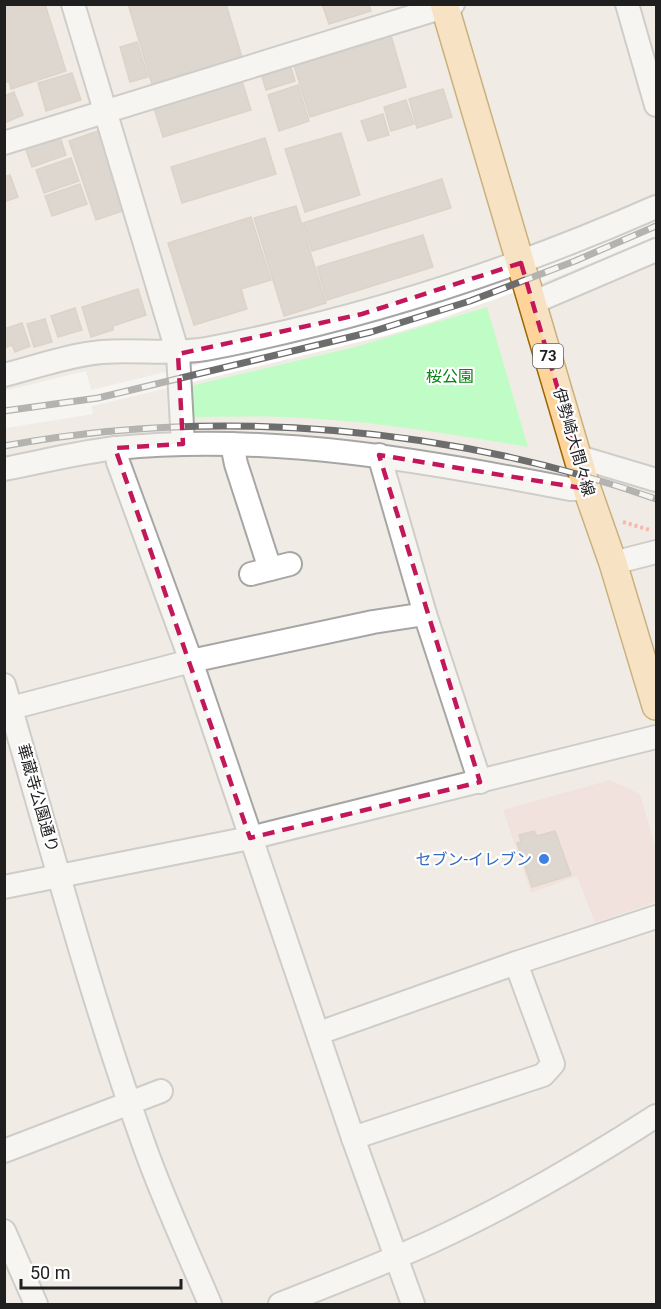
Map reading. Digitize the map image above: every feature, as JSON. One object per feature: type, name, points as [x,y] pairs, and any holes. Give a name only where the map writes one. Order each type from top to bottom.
[{"type":"main road","name":"伊勢崎大間々線","points":[[447,5],[587,489],[613,563],[657,706]]},
{"type":"street","points":[[73,4],[178,354],[183,444]]},
{"type":"street","points":[[627,4],[657,105]]},
{"type":"street","points":[[4,142],[447,5]]},
{"type":"street","points":[[4,375],[101,352],[178,354],[362,314],[521,263],[657,207]]},
{"type":"street","points":[[532,303],[657,250]]},
{"type":"street","points":[[232,444],[236,464],[270,569]]},
{"type":"street","points":[[4,469],[115,448],[232,444],[379,454],[570,489],[587,489]]},
{"type":"street","points":[[115,448],[118,462],[191,661],[250,838],[319,1032],[353,1138],[413,1305]]},
{"type":"street","points":[[379,454],[425,614],[480,782]]},
{"type":"street","points":[[579,457],[657,480]]},
{"type":"street","points":[[613,563],[657,552]]},
{"type":"street","points":[[11,708],[191,661],[373,621],[425,614]]},
{"type":"street","name":"華蔵寺公園通り","points":[[4,685],[129,1102],[155,1173],[210,1305]]},
{"type":"street","points":[[4,887],[250,838],[657,737]]},
{"type":"street","points":[[319,1032],[516,963],[657,917]]},
{"type":"street","points":[[353,1138],[543,1075],[553,1064],[516,963]]},
{"type":"street","points":[[4,1151],[162,1091]]},
{"type":"street","points":[[280,1305],[395,1258],[475,1221],[553,1180],[657,1116]]},
{"type":"street","points":[[4,1231],[36,1305]]},
{"type":"path","points":[[619,521],[657,531]]},
{"type":"highlighted area","points":[[521,263],[587,489],[379,455],[480,782],[250,838],[115,448],[183,444],[178,354],[362,314]]},
{"type":"shaded area","points":[[610,780],[640,794],[656,849],[656,902],[595,923],[577,876],[531,893],[503,810]]},
{"type":"green space","name":"桜公園","points":[[487,307],[528,447],[437,432],[344,421],[283,417],[187,417],[186,387],[355,347]]},
{"type":"pier","points":[[656,217],[656,236],[554,278],[434,321],[388,335],[92,406],[93,414],[5,428],[4,391],[86,371],[91,390],[317,336],[406,312],[483,287]]},
{"type":"building","points":[[4,4],[45,4],[66,71],[11,89],[9,81],[4,83]]},
{"type":"building","points":[[128,4],[226,4],[242,57],[152,84]]},
{"type":"building","points":[[322,4],[369,4],[371,11],[329,24]]},
{"type":"building","points":[[389,29],[406,87],[310,117],[292,59]]},
{"type":"building","points":[[137,42],[148,77],[130,82],[120,47]]},
{"type":"building","points":[[289,61],[295,81],[266,90],[260,70]]},
{"type":"building","points":[[72,73],[81,100],[46,111],[38,83]]},
{"type":"building","points":[[241,78],[251,110],[163,137],[153,105]]},
{"type":"building","points":[[298,85],[309,121],[279,131],[268,95]]},
{"type":"building","points":[[443,89],[452,117],[417,128],[409,99]]},
{"type":"building","points":[[14,92],[23,115],[4,123],[4,96]]},
{"type":"building","points":[[406,100],[414,124],[391,131],[384,107]]},
{"type":"building","points":[[383,114],[389,135],[368,141],[361,121]]},
{"type":"building","points":[[101,130],[128,209],[96,220],[69,141]]},
{"type":"building","points":[[341,133],[360,195],[305,212],[285,149]]},
{"type":"building","points":[[59,134],[66,155],[32,167],[25,147]]},
{"type":"building","points":[[265,138],[276,174],[182,203],[171,167]]},
{"type":"building","points":[[71,158],[79,181],[44,193],[36,170]]},
{"type":"building","points":[[10,175],[18,197],[4,202],[4,177]]},
{"type":"building","points":[[442,179],[451,208],[312,251],[303,223]]},
{"type":"building","points":[[80,184],[87,204],[52,216],[45,196]]},
{"type":"building","points":[[296,206],[326,303],[284,316],[254,218]]},
{"type":"building","points":[[251,217],[271,280],[241,289],[247,309],[194,325],[168,243]]},
{"type":"building","points":[[423,235],[433,267],[327,300],[317,267]]},
{"type":"building","points":[[138,289],[146,315],[113,326],[113,330],[91,337],[82,307]]},
{"type":"building","points":[[75,308],[82,330],[58,337],[51,316]]},
{"type":"building","points":[[45,319],[52,342],[34,347],[27,324]]},
{"type":"building","points":[[22,323],[30,346],[15,352],[12,345],[4,348],[4,329]]},
{"type":"building","name":"セブン-イレブン","points":[[534,831],[537,836],[555,831],[571,875],[532,887],[517,843],[521,842],[519,835]]},
{"type":"railway","points":[[4,411],[98,398],[371,332],[470,301],[575,261],[656,226]]},
{"type":"railway","points":[[4,446],[85,434],[167,427],[251,426],[334,430],[416,440],[498,455],[578,474],[656,499]]},
{"type":"place","name":"セブン-イレブン","points":[[544,859]]}]
